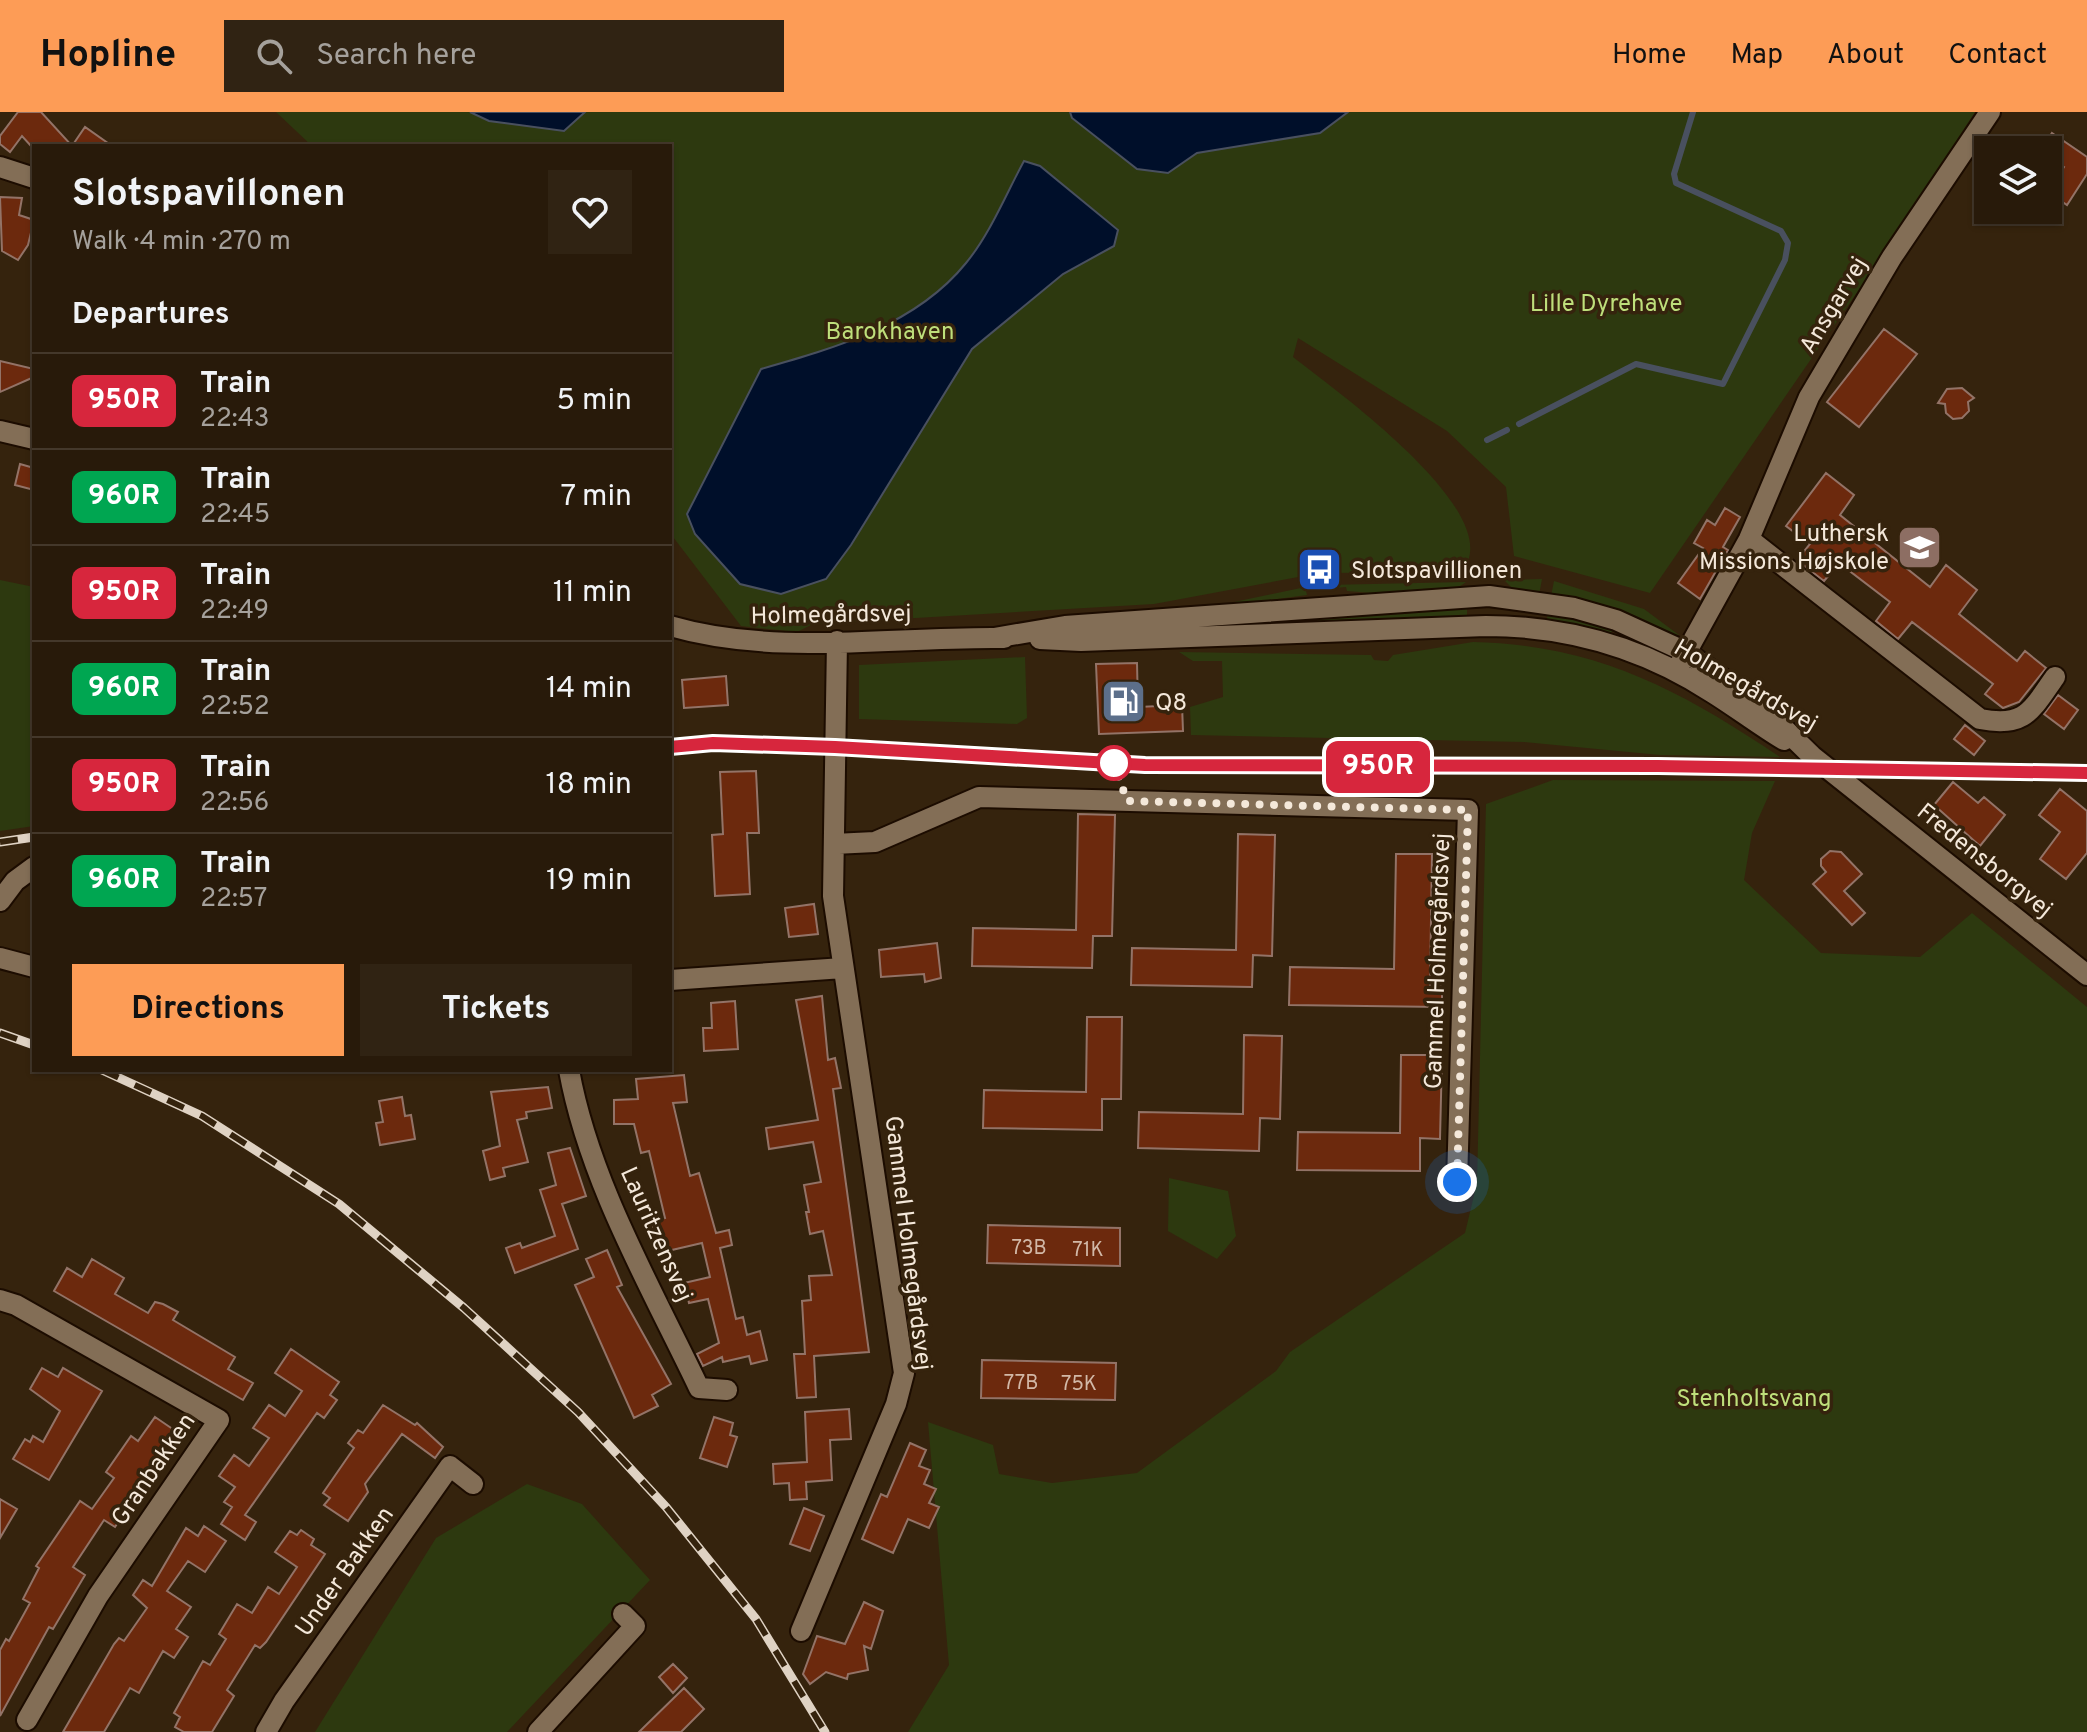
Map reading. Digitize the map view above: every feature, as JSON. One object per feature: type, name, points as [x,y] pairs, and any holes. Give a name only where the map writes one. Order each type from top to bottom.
[{"type":"street","name":"Ansgarvej","points":[[1675,672],[1749,539],[1809,397],[1892,257],[1990,112]]},
{"type":"street","points":[[0,167],[32,177]]},
{"type":"street","points":[[0,431],[32,439]]},
{"type":"street","points":[[1749,539],[1980,719],[2000,723],[2022,718],[2055,677]]},
{"type":"street","name":"Holmegårdsvej","points":[[994,638],[1065,626],[1489,596],[1574,608],[1616,620],[1686,652],[1764,709],[1812,756]]},
{"type":"street","name":"Holmegårdsvej","points":[[672,626],[736,641],[994,638],[1081,641],[1521,626],[1595,639],[1675,672],[1812,756]]},
{"type":"street","name":"Gammel Holmegårdsvej","points":[[801,1631],[896,1404],[904,1373],[833,896],[837,641]]},
{"type":"street","name":"Fredensborgvej","points":[[1812,756],[2087,975]]},
{"type":"street","name":"Gammel Holmegårdsvej","points":[[834,844],[875,842],[979,797],[1468,810],[1457,1182]]},
{"type":"street","points":[[0,901],[15,881],[32,868]]},
{"type":"street","points":[[0,958],[32,966]]},
{"type":"street","points":[[672,980],[843,968]]},
{"type":"street","name":"Lauritzensvej","points":[[569,1072],[575,1104],[617,1215],[699,1388],[727,1390]]},
{"type":"street","name":"Granbakken","points":[[0,1300],[16,1305],[219,1420],[98,1596],[27,1720]]},
{"type":"street","name":"Under Bakken","points":[[266,1732],[284,1701],[450,1466],[473,1484]]},
{"type":"street","points":[[538,1732],[635,1626],[623,1614]]},
{"type":"green space","points":[[276,112],[1975,112],[1882,256],[1650,593],[1514,556],[1506,487],[1447,431],[1298,338],[1293,357],[1377,423],[1441,487],[1462,519],[1470,548],[1461,572],[1324,573],[1323,568],[1314,569],[1314,574],[1154,604],[813,624],[797,632],[741,626],[672,536],[672,144],[310,144]]},
{"type":"green space","points":[[1542,579],[1539,595],[1512,588],[1504,580]]},
{"type":"green space","points":[[0,580],[32,587],[32,826],[0,831]]},
{"type":"green space","points":[[1554,581],[1644,609],[1679,635],[1667,634],[1551,596]]},
{"type":"green space","points":[[1466,582],[1442,592],[1426,594],[1347,591],[1346,587],[1325,589],[1325,585]]},
{"type":"green space","points":[[1315,585],[1316,590],[1306,591],[1307,595],[1201,609]]},
{"type":"green space","points":[[1467,605],[1467,618],[1300,624],[1299,616]]},
{"type":"green space","points":[[1549,607],[1614,628],[1609,636],[1546,624]]},
{"type":"green space","points":[[1473,642],[1559,652],[1636,676],[1707,711],[1780,757],[1660,755],[1524,742],[1191,735],[1190,707],[1223,697],[1222,661],[1193,661],[1179,652],[1371,655],[1374,660],[1388,661],[1393,655]]},
{"type":"green space","points":[[1025,657],[1027,718],[1017,724],[859,719],[859,665]]},
{"type":"green space","name":"Stenholtsvang","points":[[1553,780],[1775,781],[1752,833],[1744,880],[1821,953],[1920,957],[1972,913],[2087,1007],[2087,1732],[908,1732],[949,1665],[928,1422],[993,1445],[999,1474],[1052,1483],[1137,1473],[1276,1371],[1290,1352],[1465,1233],[1477,1183],[1486,804]]},
{"type":"green space","points":[[1169,1178],[1228,1191],[1236,1236],[1217,1259],[1168,1231]]},
{"type":"green space","points":[[527,1484],[582,1504],[650,1580],[507,1732],[315,1732],[436,1538]]},
{"type":"water","points":[[470,112],[585,112],[564,131],[489,121]]},
{"type":"water","points":[[1070,112],[1348,112],[1320,133],[1197,153],[1168,173],[1137,169],[1072,118]]},
{"type":"water","points":[[1024,161],[1040,166],[1118,230],[1114,246],[1063,274],[972,349],[851,545],[826,579],[781,594],[740,584],[695,534],[687,514],[761,369],[845,343],[923,303],[946,284],[975,252]]},
{"type":"building","points":[[18,112],[41,112],[70,144],[31,146],[22,136],[10,152],[0,144],[0,136]]},
{"type":"building","points":[[85,127],[109,144],[73,144]]},
{"type":"building","points":[[2062,140],[2087,157],[2087,174],[2067,205],[2062,202]]},
{"type":"building","points":[[0,197],[22,198],[19,215],[32,219],[28,245],[18,260],[2,251]]},
{"type":"building","points":[[1884,329],[1917,354],[1859,427],[1827,402]]},
{"type":"building","points":[[0,361],[32,369],[32,378],[0,392]]},
{"type":"building","points":[[1962,388],[1974,398],[1968,402],[1969,411],[1962,418],[1953,419],[1946,413],[1945,404],[1938,403],[1947,389]]},
{"type":"building","points":[[20,464],[32,467],[32,489],[15,485]]},
{"type":"building","points":[[1826,473],[1854,495],[1840,515],[1930,587],[1946,565],[1977,590],[1959,614],[2017,661],[2025,651],[2046,668],[2019,702],[2003,708],[1985,694],[1993,684],[1912,622],[1898,639],[1876,621],[1890,602],[1839,563],[1824,581],[1797,560],[1810,544],[1786,526]]},
{"type":"building","points":[[1725,508],[1740,517],[1723,547],[1728,550],[1700,599],[1678,583],[1703,548],[1694,543],[1707,520],[1715,525]]},
{"type":"building","points":[[1137,663],[1138,707],[1182,705],[1183,731],[1099,734],[1096,664]]},
{"type":"building","points":[[726,676],[728,705],[684,708],[682,680]]},
{"type":"building","points":[[2058,695],[2078,710],[2064,729],[2044,714]]},
{"type":"building","points":[[1965,725],[1985,741],[1974,755],[1954,739]]},
{"type":"building","points":[[756,771],[759,833],[747,833],[750,894],[715,896],[712,835],[723,834],[720,772]]},
{"type":"building","points":[[1953,782],[1978,803],[1984,797],[2005,815],[1980,846],[1934,805]]},
{"type":"building","points":[[2060,789],[2087,811],[2087,853],[2066,879],[2040,859],[2060,832],[2039,815]]},
{"type":"building","points":[[1078,814],[1115,815],[1112,936],[1093,936],[1092,968],[972,966],[973,928],[1076,930]]},
{"type":"building","points":[[1238,834],[1275,835],[1272,956],[1253,955],[1252,987],[1131,985],[1132,948],[1236,950]]},
{"type":"building","points":[[1830,851],[1841,852],[1862,874],[1844,891],[1865,913],[1852,925],[1813,884],[1826,872],[1821,866],[1821,859]]},
{"type":"building","points":[[1396,854],[1432,854],[1430,986],[1442,987],[1442,1007],[1289,1005],[1290,967],[1394,969]]},
{"type":"building","points":[[814,904],[818,934],[789,937],[785,908]]},
{"type":"building","points":[[937,943],[941,978],[925,982],[924,974],[881,977],[879,950]]},
{"type":"building","points":[[822,996],[828,1060],[835,1058],[841,1088],[833,1089],[869,1352],[814,1356],[816,1397],[797,1398],[794,1354],[805,1354],[802,1301],[811,1300],[809,1276],[832,1275],[823,1231],[810,1234],[806,1212],[809,1212],[804,1185],[821,1182],[813,1142],[769,1149],[766,1128],[818,1120],[796,1000]]},
{"type":"building","points":[[735,1001],[738,1049],[704,1051],[703,1028],[712,1028],[711,1003]]},
{"type":"building","points":[[1087,1017],[1122,1017],[1121,1099],[1102,1099],[1102,1130],[983,1128],[984,1090],[1086,1092]]},
{"type":"building","points":[[1244,1035],[1282,1036],[1280,1119],[1260,1118],[1259,1151],[1138,1148],[1139,1112],[1243,1114]]},
{"type":"building","points":[[1401,1055],[1442,1055],[1440,1139],[1420,1138],[1420,1171],[1297,1170],[1298,1132],[1400,1133]]},
{"type":"building","points":[[684,1075],[687,1102],[673,1103],[690,1176],[699,1173],[716,1233],[729,1230],[732,1245],[720,1248],[736,1319],[743,1317],[747,1335],[760,1331],[767,1360],[751,1364],[749,1356],[723,1362],[722,1357],[703,1366],[697,1354],[719,1343],[708,1299],[689,1303],[684,1283],[710,1277],[702,1243],[659,1253],[652,1221],[665,1218],[649,1151],[641,1153],[634,1124],[614,1124],[614,1100],[638,1099],[636,1079]]},
{"type":"building","points":[[548,1087],[552,1108],[526,1112],[527,1118],[517,1120],[528,1162],[503,1168],[505,1176],[490,1180],[483,1151],[500,1146],[491,1092]]},
{"type":"building","points":[[402,1097],[405,1116],[411,1115],[415,1139],[380,1145],[376,1123],[383,1122],[379,1101]]},
{"type":"building","points":[[570,1148],[586,1196],[562,1204],[578,1249],[515,1273],[506,1248],[520,1243],[522,1248],[555,1236],[540,1190],[556,1185],[548,1153]]},
{"type":"building","points":[[988,1225],[1120,1228],[1120,1266],[987,1263]]},
{"type":"building","points":[[607,1250],[622,1285],[617,1287],[671,1384],[652,1395],[658,1406],[634,1418],[575,1285],[594,1277],[586,1259]]},
{"type":"building","points":[[92,1259],[124,1278],[115,1294],[148,1313],[155,1302],[163,1304],[178,1312],[173,1320],[235,1357],[228,1369],[253,1383],[243,1400],[54,1291],[67,1268],[82,1277]]},
{"type":"building","points":[[291,1349],[339,1382],[330,1395],[337,1400],[324,1418],[317,1413],[245,1515],[256,1522],[245,1540],[221,1524],[232,1507],[224,1502],[235,1487],[219,1476],[234,1455],[249,1466],[269,1438],[253,1428],[269,1405],[285,1416],[302,1391],[275,1373]]},
{"type":"building","points":[[982,1360],[1116,1363],[1115,1400],[981,1398]]},
{"type":"building","points":[[42,1368],[58,1377],[63,1368],[102,1391],[49,1480],[13,1459],[25,1439],[30,1442],[33,1436],[43,1442],[60,1411],[30,1389]]},
{"type":"building","points":[[383,1405],[415,1425],[417,1423],[443,1447],[435,1458],[402,1434],[365,1484],[368,1492],[348,1521],[324,1505],[330,1498],[323,1493],[354,1448],[348,1443],[358,1430],[363,1433]]},
{"type":"building","points":[[849,1409],[851,1439],[830,1440],[832,1480],[806,1482],[807,1499],[790,1500],[789,1483],[774,1484],[773,1464],[807,1462],[805,1412]]},
{"type":"building","points":[[155,1417],[177,1432],[115,1527],[104,1520],[73,1567],[85,1575],[53,1629],[49,1627],[0,1716],[0,1650],[6,1639],[9,1641],[30,1603],[23,1599],[39,1568],[36,1566],[80,1501],[92,1509],[114,1478],[106,1472],[131,1436],[138,1441]]},
{"type":"building","points":[[714,1417],[733,1423],[730,1435],[737,1437],[727,1467],[700,1458]]},
{"type":"building","points":[[910,1443],[926,1450],[919,1466],[930,1470],[924,1484],[936,1489],[929,1503],[939,1507],[929,1528],[908,1519],[893,1553],[862,1539],[881,1494],[887,1497]]},
{"type":"building","points":[[0,1499],[17,1509],[0,1538]]},
{"type":"building","points":[[804,1508],[824,1516],[810,1551],[790,1544]]},
{"type":"building","points":[[204,1526],[226,1541],[205,1572],[188,1561],[167,1591],[191,1607],[176,1629],[188,1637],[174,1658],[163,1651],[139,1693],[130,1688],[104,1732],[63,1732],[114,1644],[119,1638],[124,1641],[147,1608],[133,1595],[143,1580],[152,1586],[186,1528],[198,1536]]},
{"type":"building","points":[[301,1530],[314,1539],[311,1545],[325,1554],[266,1642],[260,1648],[255,1645],[227,1690],[234,1696],[212,1732],[184,1732],[175,1727],[180,1717],[174,1713],[203,1661],[210,1665],[226,1639],[219,1634],[237,1604],[252,1613],[268,1587],[279,1594],[297,1567],[275,1552],[290,1531],[297,1535]]},
{"type":"building","points":[[864,1602],[883,1611],[871,1649],[864,1646],[868,1670],[848,1674],[847,1679],[826,1672],[810,1684],[803,1674],[817,1636],[845,1644]]},
{"type":"building","points":[[673,1664],[687,1678],[673,1693],[659,1677]]},
{"type":"building","points":[[684,1688],[704,1709],[681,1732],[639,1732]]},
{"type":"waterway","points":[[1519,424],[1636,364],[1723,384],[1785,260],[1788,243],[1781,231],[1676,183],[1674,174],[1693,112]]},
{"type":"waterway","points":[[1487,440],[1507,430]]},
{"type":"railway","points":[[672,747],[713,743],[835,747],[1145,765],[1658,766],[2087,773]]},
{"type":"railway","points":[[0,842],[32,837]]},
{"type":"railway","points":[[0,1033],[32,1044]]},
{"type":"railway","points":[[106,1072],[202,1116],[339,1204],[464,1308],[578,1412],[666,1507],[756,1619],[825,1732]]},
{"type":"train","name":"950R","points":[[672,747],[713,743],[835,747],[1145,765],[1658,766],[2087,773]]},
{"type":"place","name":"Luthersk Missions Højskole","points":[[1920,547]]},
{"type":"place","name":"Slotspavillionen","points":[[1320,570]]},
{"type":"place","name":"Q8","points":[[1124,702]]},
{"type":"route","points":[[1114,763],[1127,801],[1468,810],[1457,1182]]},
{"type":"park label","name":"Lille Dyrehave","points":[[1606,303]]},
{"type":"park label","name":"Barokhaven","points":[[890,331]]}]
